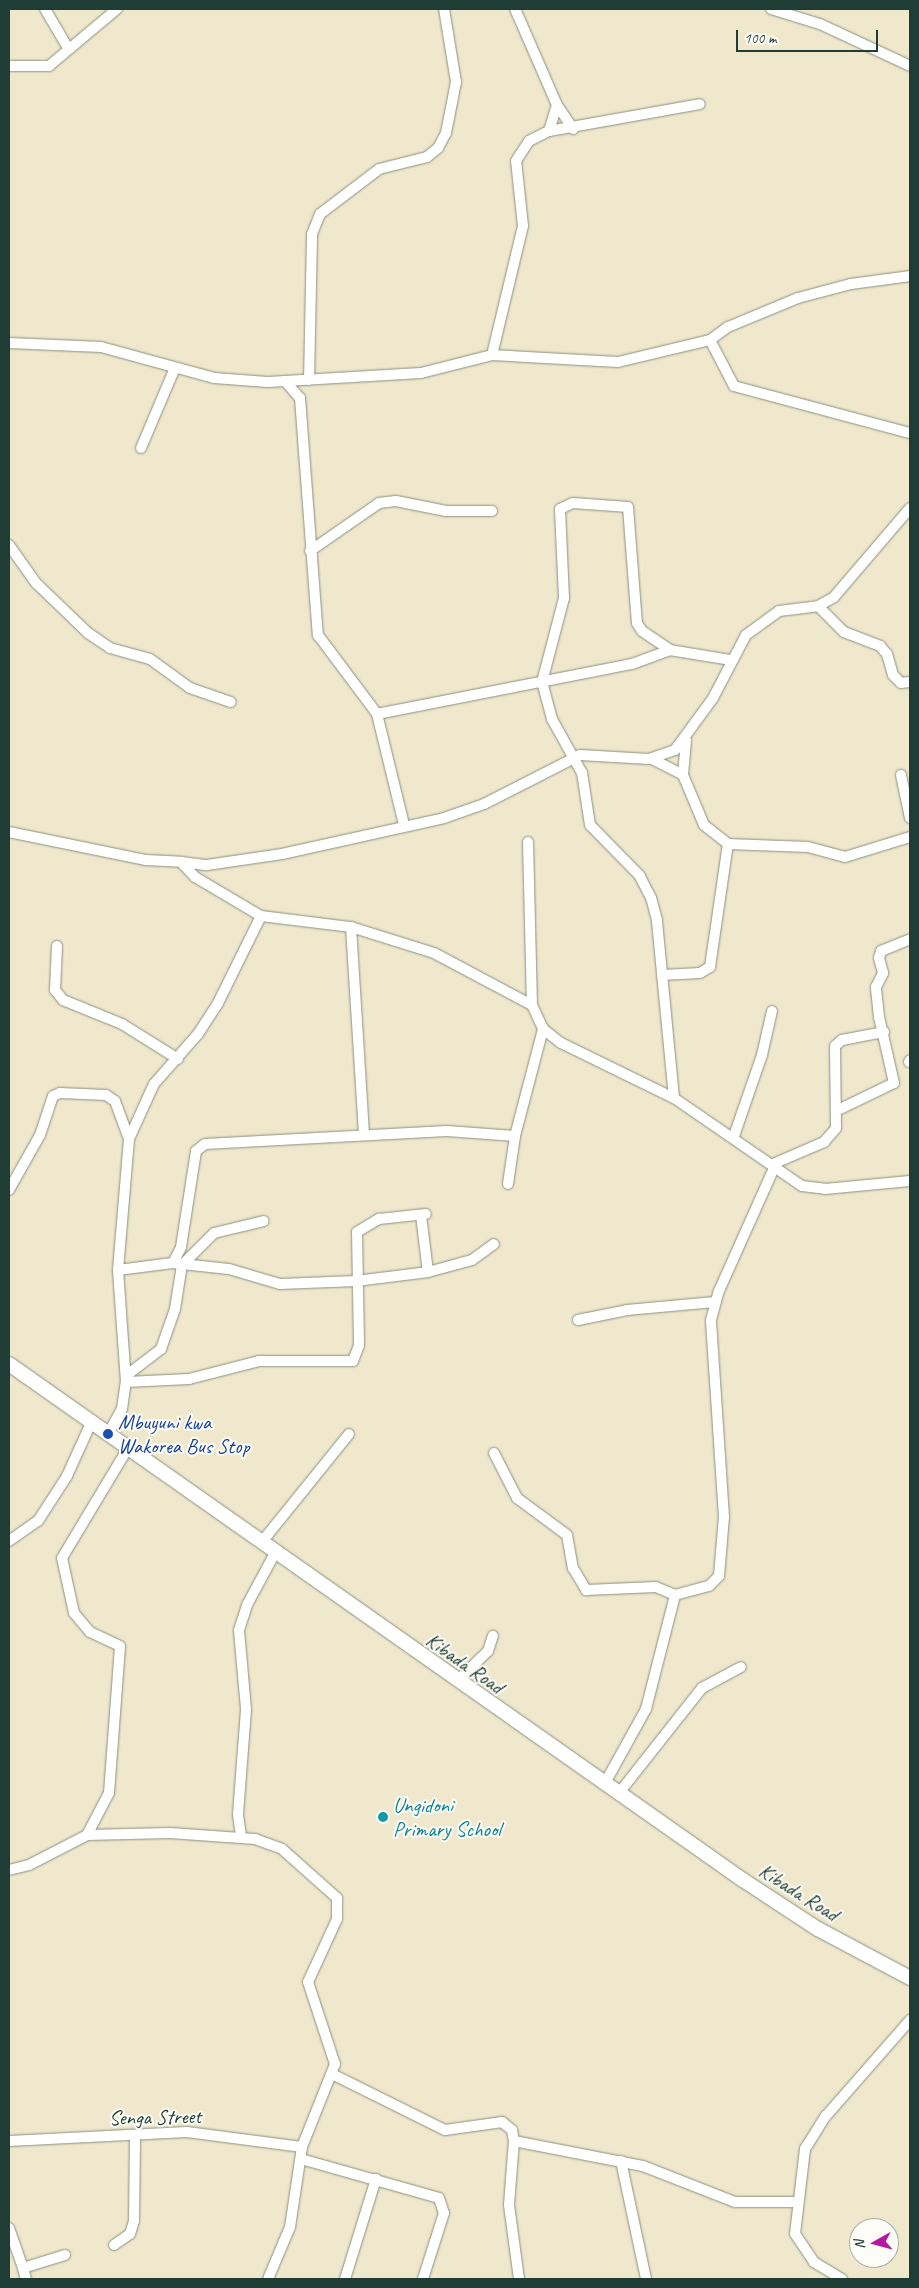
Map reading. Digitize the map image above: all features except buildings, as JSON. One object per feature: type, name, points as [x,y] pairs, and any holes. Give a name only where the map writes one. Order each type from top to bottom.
[{"type":"main road","name":"Kibada Road","points":[[9,1364],[618,1793],[818,1929],[910,1978]]},
{"type":"street","points":[[45,9],[68,48]]},
{"type":"street","points":[[9,66],[49,66],[68,48],[117,9]]},
{"type":"street","points":[[404,825],[377,714],[318,635],[310,551],[300,398],[310,380],[312,234],[320,214],[378,169],[427,157],[438,148],[446,133],[456,82],[444,9]]},
{"type":"street","points":[[516,9],[557,105],[572,129]]},
{"type":"street","points":[[771,9],[786,11],[820,24],[910,66]]},
{"type":"street","points":[[492,354],[523,226],[516,161],[529,141],[550,131],[572,129],[700,104]]},
{"type":"street","points":[[550,131],[557,105]]},
{"type":"street","points":[[9,343],[101,348],[214,378],[285,381],[421,373],[492,354],[618,362],[710,340],[728,327],[798,298],[852,284],[910,276]]},
{"type":"street","points":[[710,340],[734,386],[910,433]]},
{"type":"street","points":[[141,448],[175,368]]},
{"type":"street","points":[[285,381],[300,398]]},
{"type":"street","points":[[310,551],[379,503],[396,501],[446,511],[492,512]]},
{"type":"street","points":[[670,650],[637,623],[628,507],[564,504],[560,508],[564,598],[542,682],[552,719],[582,773],[590,825],[640,876],[651,898],[662,975],[674,1098]]},
{"type":"street","points":[[649,759],[675,750],[686,740],[746,635],[779,611],[818,606],[845,586],[910,508]]},
{"type":"street","points":[[9,545],[36,583],[88,634],[110,648],[150,659],[190,688],[231,702]]},
{"type":"street","points":[[818,606],[844,632],[880,646],[887,654],[893,675],[901,682],[910,682]]},
{"type":"street","points":[[377,714],[632,664],[670,650],[731,660]]},
{"type":"street","points":[[686,740],[684,775],[704,825],[728,844],[808,847],[845,858],[910,837]]},
{"type":"street","points":[[9,832],[146,860],[207,865],[282,854],[484,804],[572,758],[603,754],[649,759],[684,775]]},
{"type":"street","points":[[901,775],[910,818]]},
{"type":"street","points":[[528,842],[532,1005],[543,1029],[561,1043],[674,1098],[814,1190],[910,1182]]},
{"type":"street","points":[[662,975],[700,974],[710,967],[728,844]]},
{"type":"street","points":[[181,862],[195,877],[261,916],[351,927],[416,945],[532,1005]]},
{"type":"street","points":[[108,1434],[122,1409],[126,1378],[118,1270],[129,1139],[154,1084],[178,1059],[218,1004],[261,916]]},
{"type":"street","points":[[351,927],[364,1134]]},
{"type":"street","points":[[838,1110],[894,1083],[876,987],[883,973],[879,954],[910,939]]},
{"type":"street","points":[[57,946],[55,990],[63,1000],[122,1024],[178,1059]]},
{"type":"street","points":[[734,1136],[762,1056],[772,1011]]},
{"type":"street","points":[[508,1184],[515,1136],[543,1029]]},
{"type":"street","points":[[494,1453],[517,1498],[567,1535],[573,1568],[586,1590],[656,1586],[675,1595],[708,1586],[719,1576],[724,1517],[710,1340],[715,1302],[774,1165],[824,1142],[836,1128],[838,1110],[836,1046],[842,1040],[884,1032]]},
{"type":"street","points":[[9,1190],[40,1135],[53,1096],[60,1093],[106,1095],[115,1101],[129,1139]]},
{"type":"street","points":[[126,1378],[161,1349],[175,1308],[178,1264],[196,1151],[205,1144],[447,1131],[515,1136]]},
{"type":"street","points":[[126,1378],[189,1379],[259,1361],[353,1361],[358,1345],[355,1242],[363,1224],[424,1214],[428,1272]]},
{"type":"street","points":[[178,1264],[214,1233],[264,1221]]},
{"type":"street","points":[[118,1270],[178,1264],[229,1269],[280,1284],[356,1281],[428,1272],[472,1260],[494,1244]]},
{"type":"street","points":[[578,1320],[626,1310],[715,1302]]},
{"type":"street","points":[[9,1541],[38,1521],[67,1476],[91,1423]]},
{"type":"street","points":[[261,1543],[349,1434]]},
{"type":"street","points":[[87,1835],[111,1784],[121,1652],[113,1640],[90,1632],[74,1614],[62,1558],[128,1448]]},
{"type":"street","points":[[241,1836],[238,1814],[246,1709],[239,1630],[275,1553]]},
{"type":"street","points":[[605,1783],[646,1709],[675,1595]]},
{"type":"street","points":[[457,1681],[488,1651],[493,1636]]},
{"type":"street","points":[[618,1793],[702,1688],[741,1666]]},
{"type":"street","points":[[9,1870],[29,1865],[87,1835],[241,1836],[282,1849],[337,1898],[337,1918],[308,1982],[335,2055],[332,2074],[302,2147],[290,2227],[268,2279]]},
{"type":"street","points":[[842,2279],[803,2250],[795,2234],[797,2202],[808,2140],[910,2020]]},
{"type":"street","points":[[332,2074],[445,2130],[502,2122],[512,2130],[514,2141],[509,2205],[518,2279]]},
{"type":"street","name":"Senga Street","points":[[9,2141],[187,2132],[302,2147]]},
{"type":"street","points":[[114,2244],[130,2234],[134,2221],[135,2136]]},
{"type":"street","points":[[514,2141],[621,2161],[735,2202],[797,2202]]},
{"type":"street","points":[[301,2159],[439,2198],[444,2204],[423,2279]]},
{"type":"street","points":[[621,2161],[646,2279]]},
{"type":"street","points":[[345,2279],[376,2179]]},
{"type":"street","points":[[9,2228],[26,2279]]},
{"type":"street","points":[[23,2268],[65,2256]]},
{"type":"place","name":"Mbuyuni kwa Wakorea Bus Stop","points":[[108,1434]]},
{"type":"place","name":"Ungidoni Primary School","points":[[383,1817]]}]
